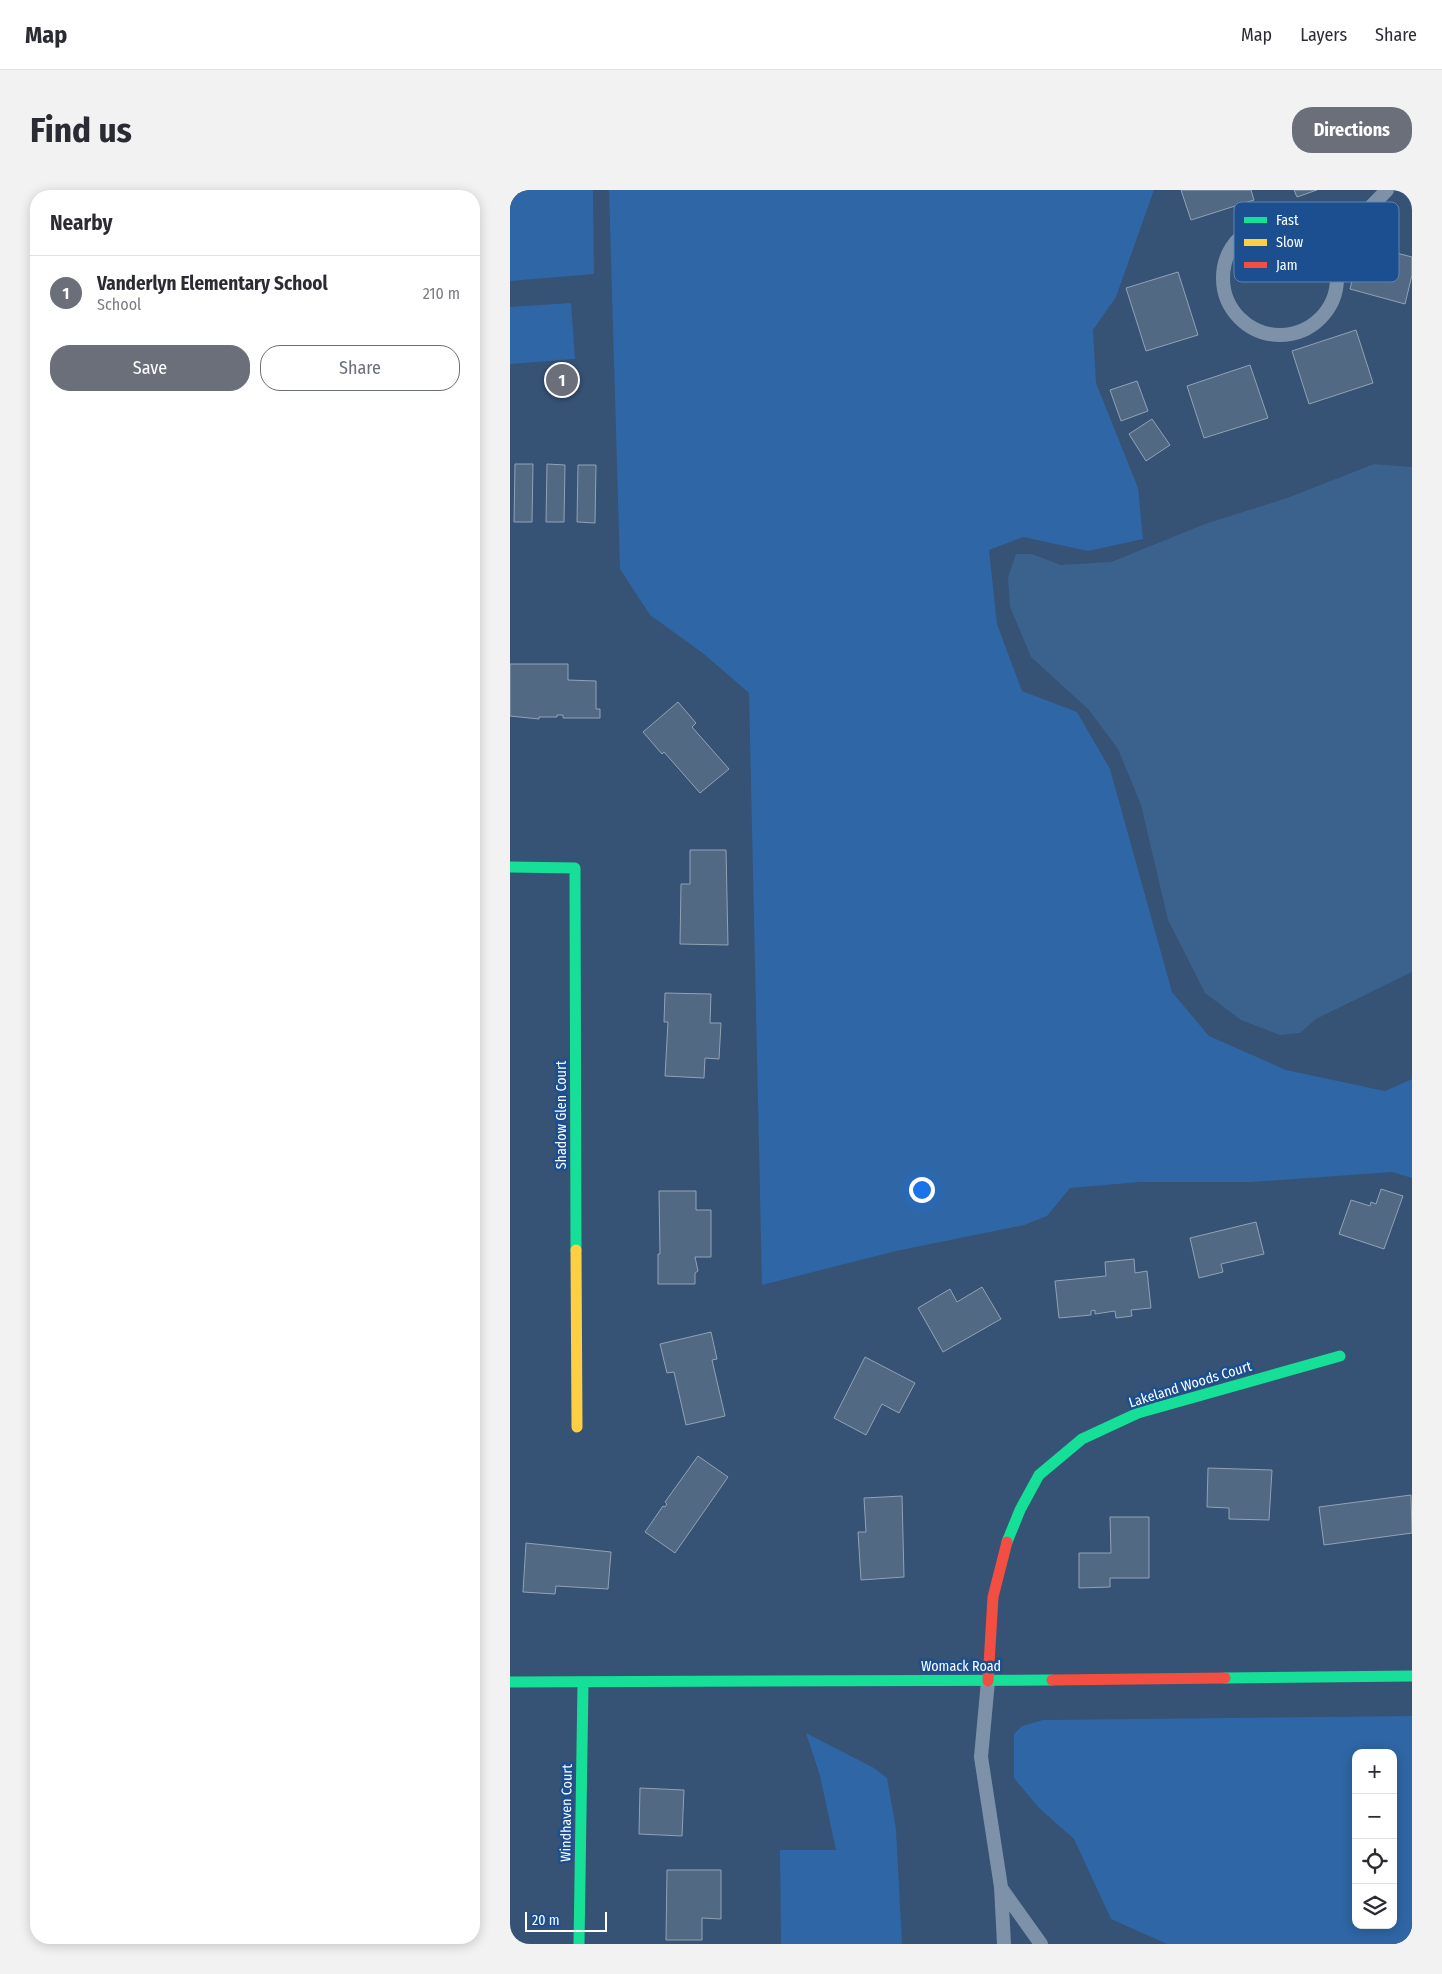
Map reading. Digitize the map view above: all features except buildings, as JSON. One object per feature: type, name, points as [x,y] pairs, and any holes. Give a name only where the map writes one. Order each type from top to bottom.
[{"type":"street","name":"Shadow Glen Court","points":[[510,867],[574,868],[577,1427]]},
{"type":"street","name":"Lakeland Woods Court","points":[[988,1681],[992,1597],[1002,1556],[1020,1510],[1039,1475],[1082,1439],[1138,1413],[1340,1356]]},
{"type":"street","name":"Womack Road","points":[[510,1682],[988,1681],[1412,1676]]},
{"type":"street","name":"Windhaven Court","points":[[579,1944],[583,1683]]},
{"type":"lane","points":[[1375,202],[1387,190]]},
{"type":"lane","points":[[1234,246],[1229,253],[1223,271],[1224,290],[1232,308],[1244,322],[1260,332],[1278,335],[1296,334],[1312,326],[1326,313],[1335,297],[1338,282]]},
{"type":"lane","points":[[988,1681],[981,1757],[1001,1887],[1004,1944]]},
{"type":"lane","points":[[1001,1887],[1041,1944]]},
{"type":"shaded area","points":[[510,190],[593,190],[594,274],[510,281]]},
{"type":"shaded area","points":[[609,190],[1154,190],[1116,297],[1093,330],[1096,383],[1138,488],[1143,539],[1088,551],[1023,537],[989,550],[997,624],[1022,691],[1077,712],[1110,769],[1172,992],[1209,1036],[1286,1070],[1385,1091],[1412,1079],[1412,1178],[1392,1172],[1251,1182],[1140,1182],[1070,1188],[1047,1216],[1024,1225],[896,1251],[762,1285],[749,693],[704,654],[650,615],[620,569]]},
{"type":"shaded area","points":[[571,303],[575,359],[510,364],[510,307]]},
{"type":"shaded area","points":[[1374,464],[1412,467],[1412,972],[1316,1019],[1300,1033],[1280,1035],[1241,1020],[1205,993],[1168,920],[1141,805],[1118,749],[1089,710],[1031,657],[1010,607],[1008,577],[1016,554],[1032,554],[1061,565],[1111,562],[1205,524],[1287,498]]},
{"type":"shaded area","points":[[1412,1716],[1412,1936],[1405,1944],[1167,1944],[1111,1919],[1074,1839],[1039,1808],[1014,1778],[1014,1734],[1022,1726],[1043,1720]]},
{"type":"shaded area","points":[[806,1733],[874,1768],[887,1778],[896,1829],[902,1944],[781,1944],[780,1850],[836,1850],[820,1776]]},
{"type":"traffic: fast","points":[[510,867],[575,868],[576,1250]]},
{"type":"traffic: fast","points":[[1007,1542],[1020,1510],[1039,1475],[1082,1439],[1138,1413],[1340,1356]]},
{"type":"traffic: fast","points":[[1225,1678],[1412,1676]]},
{"type":"traffic: fast","points":[[510,1682],[1052,1680]]},
{"type":"traffic: fast","points":[[579,1944],[583,1683]]},
{"type":"traffic: slow","points":[[576,1250],[577,1427]]},
{"type":"traffic: jam","points":[[988,1681],[993,1597],[1007,1542]]},
{"type":"traffic: jam","points":[[1052,1680],[1225,1678]]},
{"type":"place","name":"Vanderlyn Elementary School","points":[[562,380]]}]
